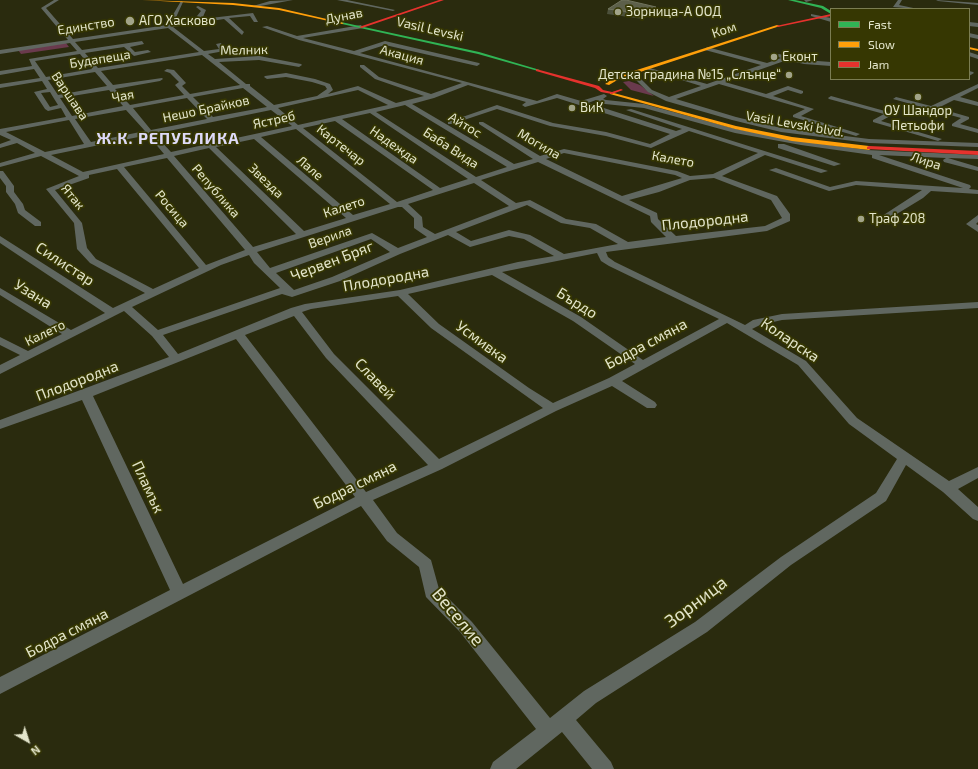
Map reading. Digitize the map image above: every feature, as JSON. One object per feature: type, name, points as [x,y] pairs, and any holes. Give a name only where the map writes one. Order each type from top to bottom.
[{"type":"main road","points":[[144,0],[260,3]]},
{"type":"main road","name":"Дунав","points":[[363,26],[442,0]]},
{"type":"main road","points":[[790,0],[819,6],[830,12]]},
{"type":"main road","points":[[796,0],[830,13]]},
{"type":"main road","name":"Vasil Levski","points":[[260,3],[479,53],[601,89]]},
{"type":"main road","name":"Ком","points":[[601,89],[617,78],[620,85],[648,68],[792,22],[830,13]]},
{"type":"main road","name":"Vasil Levski","points":[[363,26],[474,50],[552,71],[601,89]]},
{"type":"main road","points":[[601,89],[620,85]]},
{"type":"main road","name":"Vasil Levski blvd.","points":[[620,85],[730,122],[804,137],[876,145],[978,149]]},
{"type":"main road","name":"Vasil Levski blvd.","points":[[620,85],[726,124],[800,140],[876,149],[978,153]]},
{"type":"street","name":"Република","points":[[57,0],[43,8],[251,251],[257,261],[292,294],[309,306]]},
{"type":"street","points":[[260,3],[291,0]]},
{"type":"street","points":[[339,0],[393,10]]},
{"type":"street","points":[[354,3],[363,0]]},
{"type":"street","points":[[900,0],[900,2],[895,6],[909,8]]},
{"type":"street","points":[[938,0],[978,4]]},
{"type":"street","points":[[169,26],[182,1]]},
{"type":"street","points":[[953,8],[960,1]]},
{"type":"street","points":[[198,7],[204,10],[202,15],[199,16],[201,17],[199,21]]},
{"type":"street","name":"Единство","points":[[0,52],[225,17],[251,14],[256,21]]},
{"type":"street","points":[[225,17],[242,33]]},
{"type":"street","name":"Картечар","points":[[169,26],[213,61],[248,85],[273,108],[395,204],[404,205],[418,218],[419,228],[434,238]]},
{"type":"street","name":"Дунав","points":[[296,38],[363,26]]},
{"type":"street","name":"Акация","points":[[265,27],[296,38],[468,83],[533,102]]},
{"type":"street","points":[[137,38],[151,51],[148,52]]},
{"type":"street","points":[[82,52],[142,43]]},
{"type":"street","points":[[353,53],[385,43],[477,64]]},
{"type":"street","name":"Будапеща","points":[[0,86],[222,50],[219,44]]},
{"type":"street","points":[[126,46],[134,54],[148,52]]},
{"type":"street","points":[[370,55],[398,46]]},
{"type":"street","points":[[707,49],[767,65]]},
{"type":"street","name":"Варшава","points":[[82,52],[31,60],[89,145]]},
{"type":"street","points":[[148,52],[167,71]]},
{"type":"street","points":[[410,57],[423,52]]},
{"type":"street","points":[[779,56],[804,62],[830,64]]},
{"type":"street","name":"Мелник","points":[[213,61],[259,58],[299,65]]},
{"type":"street","points":[[668,100],[787,58]]},
{"type":"street","points":[[392,64],[404,59]]},
{"type":"street","points":[[362,66],[377,78],[432,96]]},
{"type":"street","points":[[0,73],[36,67]]},
{"type":"street","points":[[648,68],[706,86]]},
{"type":"street","points":[[172,71],[183,83],[178,86],[168,86],[160,79],[156,74],[172,71]]},
{"type":"street","points":[[267,77],[286,75],[313,80],[330,87],[328,92],[311,100]]},
{"type":"street","points":[[43,102],[57,98],[160,79]]},
{"type":"street","points":[[581,104],[601,89],[640,82],[655,95],[668,100],[734,119],[781,130],[880,142],[978,145]]},
{"type":"street","points":[[718,82],[812,109],[796,116],[880,142]]},
{"type":"street","name":"Ястреб","points":[[83,174],[406,104],[468,83]]},
{"type":"street","name":"Чая","points":[[0,132],[248,85]]},
{"type":"street","points":[[178,86],[212,120]]},
{"type":"street","points":[[934,108],[978,86]]},
{"type":"street","points":[[766,96],[788,88],[801,92]]},
{"type":"street","name":"Нешо Брайков","points":[[0,165],[43,154],[273,108],[348,92],[355,89],[361,89],[396,106]]},
{"type":"street","points":[[601,89],[605,102]]},
{"type":"street","points":[[51,90],[36,92],[48,108],[62,106]]},
{"type":"street","name":"Могила","points":[[481,123],[506,110],[533,102],[537,103],[556,96],[677,134]]},
{"type":"street","points":[[831,98],[890,114],[875,121],[957,144]]},
{"type":"street","points":[[896,98],[967,118],[954,125],[978,131]]},
{"type":"street","points":[[954,98],[978,104]]},
{"type":"street","points":[[605,102],[824,171]]},
{"type":"street","points":[[605,102],[644,106],[724,128],[775,139],[867,152],[978,157]]},
{"type":"street","name":"Айтос","points":[[406,104],[450,126],[510,166]]},
{"type":"street","points":[[450,126],[497,107],[552,125],[606,134],[650,146],[689,128]]},
{"type":"street","name":"Баба Вида","points":[[371,111],[475,178],[489,190],[516,207]]},
{"type":"street","name":"Надежда","points":[[337,119],[438,190]]},
{"type":"street","points":[[450,126],[469,122],[481,123]]},
{"type":"street","name":"Могила","points":[[481,123],[537,158],[654,215],[654,220],[673,240]]},
{"type":"street","name":"Ятак","points":[[0,132],[86,176],[50,189],[78,223],[82,250],[94,261],[153,293]]},
{"type":"street","name":"Лале","points":[[255,136],[351,218]]},
{"type":"street","points":[[775,139],[768,142],[837,164]]},
{"type":"street","points":[[0,146],[18,141]]},
{"type":"street","name":"Звезда","points":[[211,146],[302,234]]},
{"type":"street","name":"Калето","points":[[0,370],[205,268],[302,234],[537,158],[568,150],[591,157],[663,170],[689,178],[715,176]]},
{"type":"street","name":"Лира","points":[[867,152],[886,160],[978,191]]},
{"type":"street","points":[[715,176],[763,153]]},
{"type":"street","points":[[928,155],[978,169]]},
{"type":"street","name":"Росица","points":[[119,166],[205,268]]},
{"type":"street","points":[[773,170],[829,189],[834,189],[853,183],[978,191]]},
{"type":"street","points":[[0,173],[10,186],[10,192],[19,204],[21,210],[38,224]]},
{"type":"street","name":"Плодородна","points":[[0,425],[86,394],[295,310],[309,306],[400,293],[495,272],[518,265],[627,245],[760,230],[787,219],[786,214],[774,198],[715,176]]},
{"type":"street","points":[[622,199],[656,190],[689,178]]},
{"type":"street","points":[[938,189],[950,181]]},
{"type":"street","points":[[882,220],[920,196],[928,189]]},
{"type":"street","name":"Червен Бряг","points":[[156,334],[282,291],[292,294],[336,279],[397,252],[527,202],[564,221],[593,226],[627,245]]},
{"type":"street","points":[[978,218],[970,224],[978,229]]},
{"type":"street","points":[[450,232],[470,244],[509,233],[527,237],[563,257]]},
{"type":"street","name":"Верила","points":[[269,272],[372,236],[397,252]]},
{"type":"street","name":"Силистар","points":[[0,239],[113,313]]},
{"type":"street","name":"Коларска","points":[[600,251],[604,259],[612,264],[745,328],[802,363],[853,421],[948,488],[978,515]]},
{"type":"street","name":"Бърдо","points":[[495,272],[577,318],[642,364]]},
{"type":"street","name":"Узана","points":[[0,291],[71,335]]},
{"type":"street","name":"Усмивка","points":[[400,293],[434,326],[525,391],[552,408]]},
{"type":"street","points":[[745,328],[757,322],[782,317],[978,305]]},
{"type":"street","points":[[125,307],[156,334],[176,359]]},
{"type":"street","name":"Славей","points":[[295,310],[330,356],[437,466]]},
{"type":"street","name":"Бодра смяна","points":[[0,686],[362,499],[437,466],[552,408],[613,381],[727,319]]},
{"type":"street","name":"Веселие","points":[[238,334],[328,450],[362,499],[392,537],[426,564],[432,592],[466,627],[549,731]]},
{"type":"street","points":[[0,340],[29,356]]},
{"type":"street","points":[[613,381],[651,405]]},
{"type":"street","name":"Пламък","points":[[86,394],[180,594]]},
{"type":"street","name":"Зорница","points":[[500,769],[590,697],[701,627],[744,592],[786,561],[881,497],[885,493],[904,458]]},
{"type":"street","points":[[948,488],[978,472]]},
{"type":"street","points":[[563,719],[604,769]]},
{"type":"shaded area","points":[[66,43],[69,47],[21,54],[18,50]]},
{"type":"shaded area","points":[[629,81],[640,85],[654,96],[631,90],[623,82]]},
{"type":"building","points":[[622,0],[656,7],[644,14],[608,9]]},
{"type":"traffic: fast","points":[[790,0],[822,7],[830,12]]},
{"type":"traffic: fast","points":[[342,23],[479,53],[538,70]]},
{"type":"traffic: slow","points":[[144,0],[233,4],[279,9],[342,23]]},
{"type":"traffic: slow","points":[[607,84],[617,78],[778,26]]},
{"type":"traffic: slow","points":[[970,48],[978,50]]},
{"type":"traffic: slow","points":[[612,93],[735,127],[792,139],[869,148]]},
{"type":"traffic: jam","points":[[361,27],[442,0]]},
{"type":"traffic: jam","points":[[778,26],[830,15]]},
{"type":"traffic: jam","points":[[538,70],[597,87],[601,91],[612,93],[621,90]]},
{"type":"traffic: jam","points":[[869,148],[978,153]]},
{"type":"place","name":"Зорница-А ООД","points":[[618,12]]},
{"type":"place","name":"АГО Хасково","points":[[130,21]]},
{"type":"place","name":"Еконт","points":[[774,57]]},
{"type":"place","name":"Детска градина №15 „Слънце“","points":[[789,75]]},
{"type":"place","name":"ОУ Шандор Петьофи","points":[[918,97]]},
{"type":"place","name":"ВиК","points":[[572,108]]},
{"type":"place","name":"Траф 208","points":[[861,219]]},
{"type":"district","name":"Ж.К. РЕПУБЛИКА","points":[[168,139]]}]
